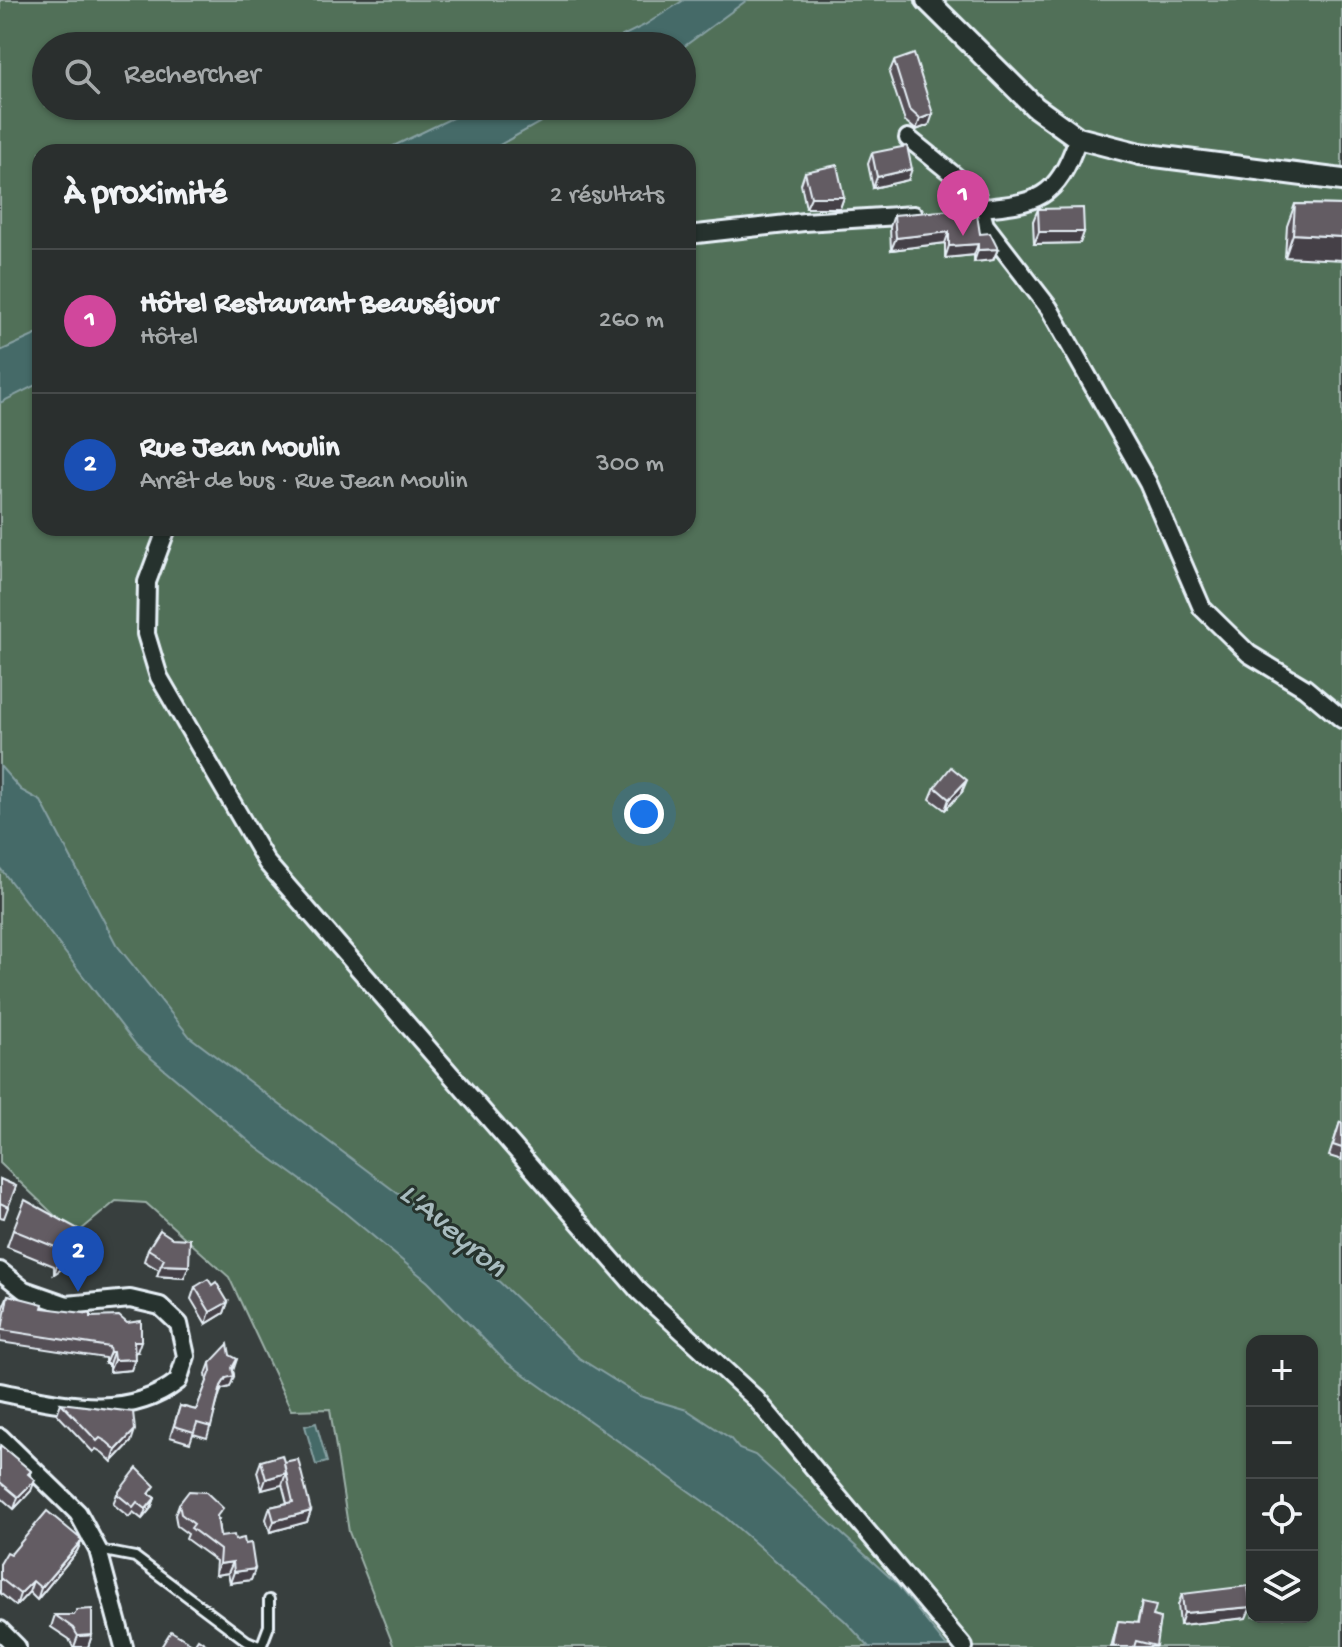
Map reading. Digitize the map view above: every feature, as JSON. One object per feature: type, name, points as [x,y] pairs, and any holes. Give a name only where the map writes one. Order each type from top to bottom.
[{"type":"street","points":[[927,0],[1035,107],[1078,138],[1140,154],[1342,180]]},
{"type":"street","points":[[908,138],[963,180],[983,208],[985,225],[1049,308],[1148,483],[1202,608],[1249,654],[1305,688],[1342,719]]},
{"type":"street","points":[[962,210],[1021,205],[1053,189],[1065,175],[1078,138]]},
{"type":"street","points":[[696,234],[931,213]]},
{"type":"street","points":[[164,536],[147,582],[146,634],[159,677],[267,863],[639,1291],[756,1399],[964,1647]]},
{"type":"street","points":[[0,1271],[24,1290],[67,1305],[130,1299],[160,1306],[179,1324],[186,1356],[178,1381],[142,1403],[94,1407],[0,1392]]},
{"type":"street","points":[[0,1437],[78,1513],[98,1550],[124,1647]]},
{"type":"street","points":[[0,1630],[17,1647]]},
{"type":"lane","points":[[98,1550],[135,1557],[247,1641],[261,1647],[269,1626],[269,1600]]},
{"type":"green space","points":[[0,0],[1342,0],[1342,1647],[394,1647],[349,1532],[330,1409],[291,1410],[229,1277],[146,1203],[116,1201],[75,1235],[0,1163]]},
{"type":"water","points":[[684,0],[747,0],[696,38],[696,32],[631,32]]},
{"type":"water","points":[[448,120],[544,120],[501,144],[398,144]]},
{"type":"water","points":[[32,337],[32,387],[0,403],[0,351]]},
{"type":"water","points":[[0,766],[21,790],[41,801],[116,944],[190,1037],[441,1226],[579,1358],[640,1396],[687,1410],[730,1438],[739,1449],[755,1455],[895,1582],[947,1647],[869,1647],[845,1621],[724,1516],[505,1361],[428,1282],[338,1207],[257,1148],[137,1046],[0,868]]},
{"type":"water","points":[[316,1423],[327,1462],[316,1465],[305,1426]]},
{"type":"building","points":[[914,54],[933,114],[920,119],[909,109],[894,61]]},
{"type":"building","points":[[907,146],[912,169],[877,177],[872,153]]},
{"type":"building","points":[[837,165],[844,197],[811,197],[805,172]]},
{"type":"building","points":[[1295,204],[1342,205],[1342,237],[1293,234]]},
{"type":"building","points":[[976,208],[980,234],[990,233],[998,249],[978,250],[978,244],[949,246],[949,232],[896,238],[894,215]]},
{"type":"building","points":[[1083,208],[1084,232],[1039,232],[1038,209]]},
{"type":"building","points":[[951,767],[967,780],[949,799],[935,787]]},
{"type":"building","points":[[1342,1123],[1342,1148],[1333,1145]]},
{"type":"building","points":[[0,1179],[16,1186],[8,1207],[0,1203]]},
{"type":"building","points":[[25,1200],[80,1230],[75,1246],[60,1257],[60,1249],[13,1230]]},
{"type":"building","points":[[160,1230],[172,1238],[190,1239],[189,1266],[161,1265],[164,1259],[148,1249]]},
{"type":"building","points":[[208,1279],[212,1285],[216,1282],[228,1302],[210,1312],[195,1287]]},
{"type":"building","points":[[8,1295],[43,1304],[42,1308],[91,1314],[91,1317],[119,1316],[127,1323],[141,1321],[141,1341],[134,1341],[135,1359],[114,1360],[109,1347],[2,1330]]},
{"type":"building","points":[[228,1344],[230,1355],[237,1359],[232,1368],[234,1376],[226,1378],[221,1386],[211,1427],[197,1423],[194,1432],[174,1426],[180,1406],[196,1410],[211,1371],[210,1363]]},
{"type":"building","points":[[61,1403],[133,1412],[135,1430],[116,1450],[100,1438],[97,1441]]},
{"type":"building","points":[[0,1445],[31,1471],[28,1474],[35,1480],[18,1497],[0,1482]]},
{"type":"building","points":[[282,1455],[284,1462],[298,1459],[311,1511],[274,1521],[270,1507],[293,1502],[284,1463],[286,1473],[266,1479],[261,1461]]},
{"type":"building","points":[[137,1468],[155,1486],[149,1494],[155,1498],[146,1509],[137,1502],[133,1507],[117,1494]]},
{"type":"building","points":[[189,1491],[206,1492],[223,1508],[217,1516],[220,1537],[234,1535],[235,1540],[244,1538],[245,1544],[251,1543],[255,1569],[234,1572],[233,1562],[219,1564],[220,1550],[191,1528],[194,1524],[181,1514],[179,1504]]},
{"type":"building","points":[[47,1511],[82,1540],[41,1588],[33,1581],[20,1594],[0,1578],[0,1564],[7,1552],[11,1554]]},
{"type":"building","points":[[1246,1586],[1246,1607],[1184,1613],[1182,1594]]},
{"type":"building","points":[[1142,1603],[1156,1606],[1153,1616],[1160,1618],[1156,1646],[1136,1641],[1134,1647],[1113,1646],[1118,1621],[1138,1623]]},
{"type":"building","points":[[92,1609],[92,1635],[78,1636],[73,1628],[55,1615],[74,1615],[77,1610]]},
{"type":"building","points":[[171,1631],[194,1645],[198,1639],[210,1647],[161,1647]]},
{"type":"place","name":"Hôtel Restaurant Beauséjour","points":[[963,236]]},
{"type":"place","name":"Rue Jean Moulin","points":[[78,1292]]},
{"type":"water label","name":"L'Aveyron","points":[[455,1228]]}]
